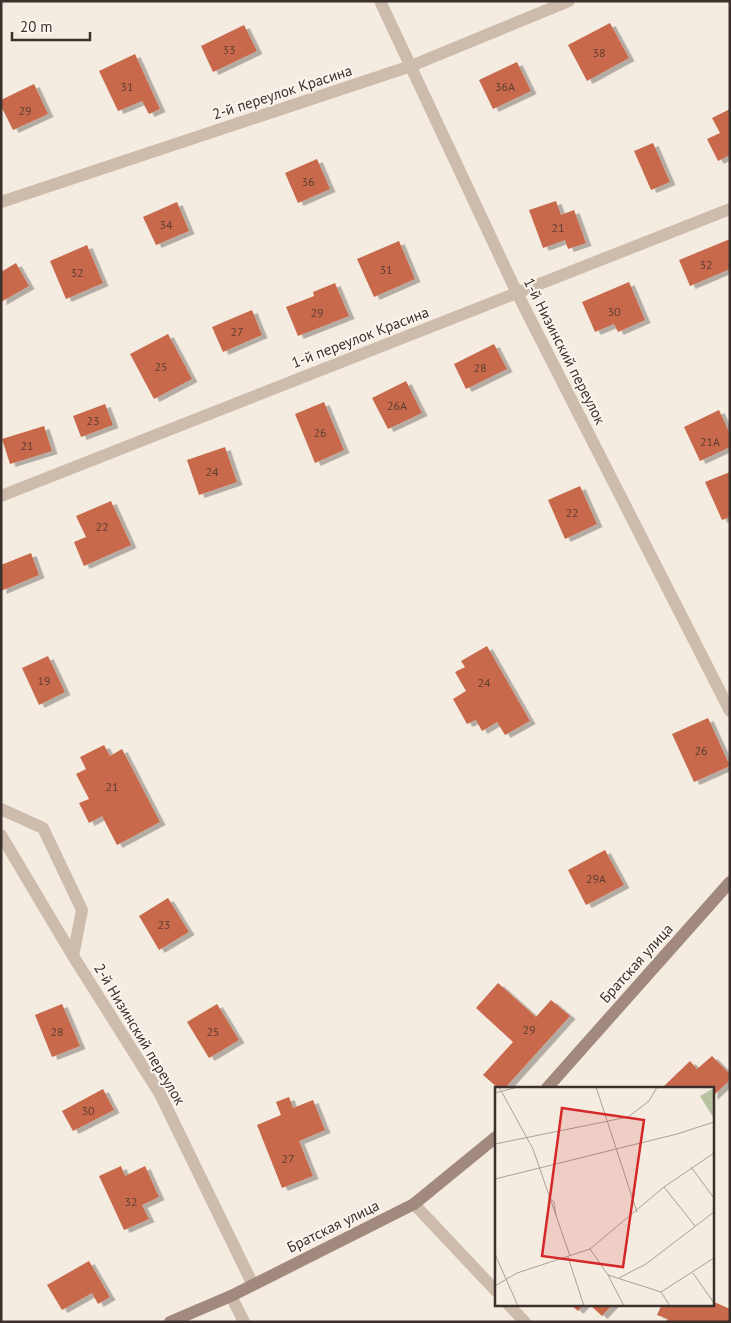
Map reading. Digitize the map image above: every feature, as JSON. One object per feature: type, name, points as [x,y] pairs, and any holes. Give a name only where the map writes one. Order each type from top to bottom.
[{"type":"street","name":"1-й Низинский переулок","points":[[380,1],[517,293],[730,711]]},
{"type":"street","name":"2-й переулок Красина","points":[[1,202],[411,66],[570,1]]},
{"type":"street","name":"1-й переулок Красина","points":[[1,496],[730,209]]},
{"type":"street","points":[[1,809],[43,828],[82,910],[73,956]]},
{"type":"street","name":"2-й Низинский переулок","points":[[1,836],[73,956],[160,1094],[252,1284]]},
{"type":"street","name":"Братская улица","points":[[548,1087],[730,882]]},
{"type":"street","name":"Братская улица","points":[[170,1322],[230,1296],[414,1204],[495,1138]]},
{"type":"street","points":[[414,1204],[495,1290]]},
{"type":"street","points":[[230,1296],[244,1322]]},
{"type":"street","points":[[510,1306],[525,1322]]},
{"type":"building","points":[[610,23],[629,58],[587,81],[568,45]]},
{"type":"building","points":[[244,25],[257,51],[213,72],[201,46]]},
{"type":"building","points":[[135,54],[160,109],[149,114],[142,101],[118,111],[99,71]]},
{"type":"building","points":[[517,62],[531,91],[493,109],[479,80]]},
{"type":"building","points":[[34,84],[48,114],[13,130],[1,106],[1,100]]},
{"type":"building","points":[[730,109],[730,155],[718,161],[707,139],[720,133],[712,118]]},
{"type":"building","points":[[653,143],[670,182],[651,190],[634,151]]},
{"type":"building","points":[[317,159],[330,189],[298,203],[285,173]]},
{"type":"building","points":[[556,201],[561,215],[574,210],[586,243],[568,249],[565,240],[543,248],[529,210]]},
{"type":"building","points":[[177,202],[189,231],[156,245],[143,217]]},
{"type":"building","points":[[730,239],[730,269],[690,286],[679,260]]},
{"type":"building","points":[[399,241],[415,279],[374,297],[357,259]]},
{"type":"building","points":[[87,245],[103,283],[66,299],[50,261]]},
{"type":"building","points":[[16,263],[29,286],[1,302],[1,272]]},
{"type":"building","points":[[629,282],[645,320],[618,332],[614,324],[595,332],[582,302]]},
{"type":"building","points":[[335,283],[349,316],[298,336],[286,307],[314,296],[313,292]]},
{"type":"building","points":[[252,310],[262,335],[223,352],[212,327]]},
{"type":"building","points":[[168,334],[192,379],[154,399],[130,354]]},
{"type":"building","points":[[494,344],[507,369],[466,389],[454,364]]},
{"type":"building","points":[[406,381],[422,413],[388,429],[372,398]]},
{"type":"building","points":[[324,402],[344,450],[315,463],[295,414]]},
{"type":"building","points":[[105,404],[113,425],[81,437],[73,416]]},
{"type":"building","points":[[719,410],[730,434],[730,447],[700,461],[684,427]]},
{"type":"building","points":[[44,426],[52,451],[10,464],[2,439]]},
{"type":"building","points":[[225,447],[237,482],[199,495],[187,460]]},
{"type":"building","points":[[730,472],[730,517],[722,520],[705,482]]},
{"type":"building","points":[[580,486],[597,524],[565,539],[548,500]]},
{"type":"building","points":[[111,501],[131,545],[84,566],[74,542],[86,537],[76,516]]},
{"type":"building","points":[[31,553],[39,575],[1,591],[1,565]]},
{"type":"building","points":[[487,646],[530,721],[505,735],[497,722],[482,731],[476,720],[467,724],[453,699],[466,691],[455,672],[465,667],[461,661]]},
{"type":"building","points":[[48,656],[65,692],[39,705],[22,668]]},
{"type":"building","points":[[708,718],[730,766],[694,782],[672,734]]},
{"type":"building","points":[[104,745],[110,756],[122,749],[160,822],[117,845],[102,816],[89,823],[79,803],[89,799],[76,774],[86,769],[80,757]]},
{"type":"building","points":[[605,850],[624,885],[586,905],[568,870]]},
{"type":"building","points":[[168,898],[189,932],[159,950],[139,916]]},
{"type":"building","points":[[498,983],[536,1017],[551,1000],[570,1016],[506,1087],[497,1087],[483,1075],[513,1042],[476,1008]]},
{"type":"building","points":[[62,1004],[80,1046],[52,1057],[35,1015]]},
{"type":"building","points":[[217,1004],[239,1040],[209,1058],[187,1022]]},
{"type":"building","points":[[712,1056],[730,1074],[730,1080],[714,1095],[714,1087],[663,1087],[690,1061],[697,1069]]},
{"type":"building","points":[[103,1089],[114,1110],[73,1131],[62,1111]]},
{"type":"building","points":[[289,1097],[293,1108],[313,1100],[325,1130],[299,1141],[313,1176],[282,1188],[257,1125],[281,1115],[276,1102]]},
{"type":"building","points":[[121,1166],[125,1176],[145,1166],[159,1197],[142,1205],[149,1219],[124,1230],[99,1176]]},
{"type":"building","points":[[89,1261],[110,1297],[98,1304],[92,1293],[62,1310],[47,1285]]},
{"type":"building","points":[[714,1302],[730,1309],[730,1322],[666,1322],[668,1319],[657,1315],[661,1306],[714,1306]]},
{"type":"building","points":[[572,1306],[582,1306],[578,1311]]},
{"type":"building","points":[[591,1306],[611,1306],[602,1316]]}]
